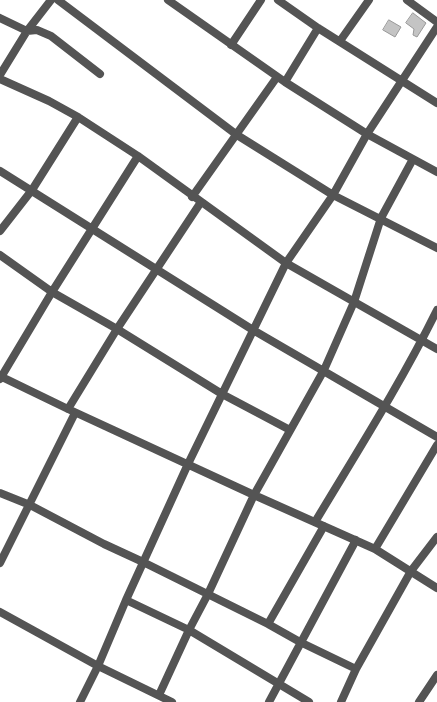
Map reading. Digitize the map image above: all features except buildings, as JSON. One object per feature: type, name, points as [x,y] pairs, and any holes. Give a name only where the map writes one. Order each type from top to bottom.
[{"type":"street","points":[[0,75],[27,31],[51,0]]},
{"type":"street","points":[[58,0],[237,135],[333,195],[381,218],[437,248]]},
{"type":"street","points":[[168,0],[277,77],[367,134],[437,171]]},
{"type":"street","points":[[231,45],[260,0]]},
{"type":"street","points":[[278,0],[318,28],[437,103]]},
{"type":"street","points":[[340,41],[369,0]]},
{"type":"street","points":[[407,0],[437,22]]},
{"type":"street","points":[[0,18],[27,31],[37,30],[51,36],[100,74]]},
{"type":"street","points":[[80,702],[98,666],[126,600],[188,464],[286,263],[333,195],[367,134],[437,27]]},
{"type":"street","points":[[285,82],[318,28]]},
{"type":"street","points":[[192,197],[277,77]]},
{"type":"street","points":[[0,79],[49,101],[78,117],[138,156],[192,197],[286,263],[437,349]]},
{"type":"street","points":[[0,231],[32,190],[78,117]]},
{"type":"street","points":[[138,156],[0,377],[254,496],[375,548],[437,588]]},
{"type":"street","points":[[159,695],[254,496],[324,370],[354,302],[381,218],[413,159]]},
{"type":"street","points":[[0,171],[253,330],[437,437]]},
{"type":"street","points":[[0,563],[30,505],[72,411],[117,329],[201,202]]},
{"type":"street","points":[[0,255],[52,292],[117,329],[222,394],[290,430]]},
{"type":"street","points":[[316,522],[422,341],[437,310]]},
{"type":"street","points":[[375,548],[437,445]]},
{"type":"street","points":[[0,493],[30,505],[104,544],[208,594],[300,642],[356,669]]},
{"type":"street","points":[[268,624],[324,526]]},
{"type":"street","points":[[342,702],[356,669],[411,571],[437,537]]},
{"type":"street","points":[[269,702],[356,540]]},
{"type":"street","points":[[126,600],[189,630],[309,702]]},
{"type":"street","points":[[0,612],[98,666],[172,702]]},
{"type":"street","points":[[419,702],[437,676]]}]
